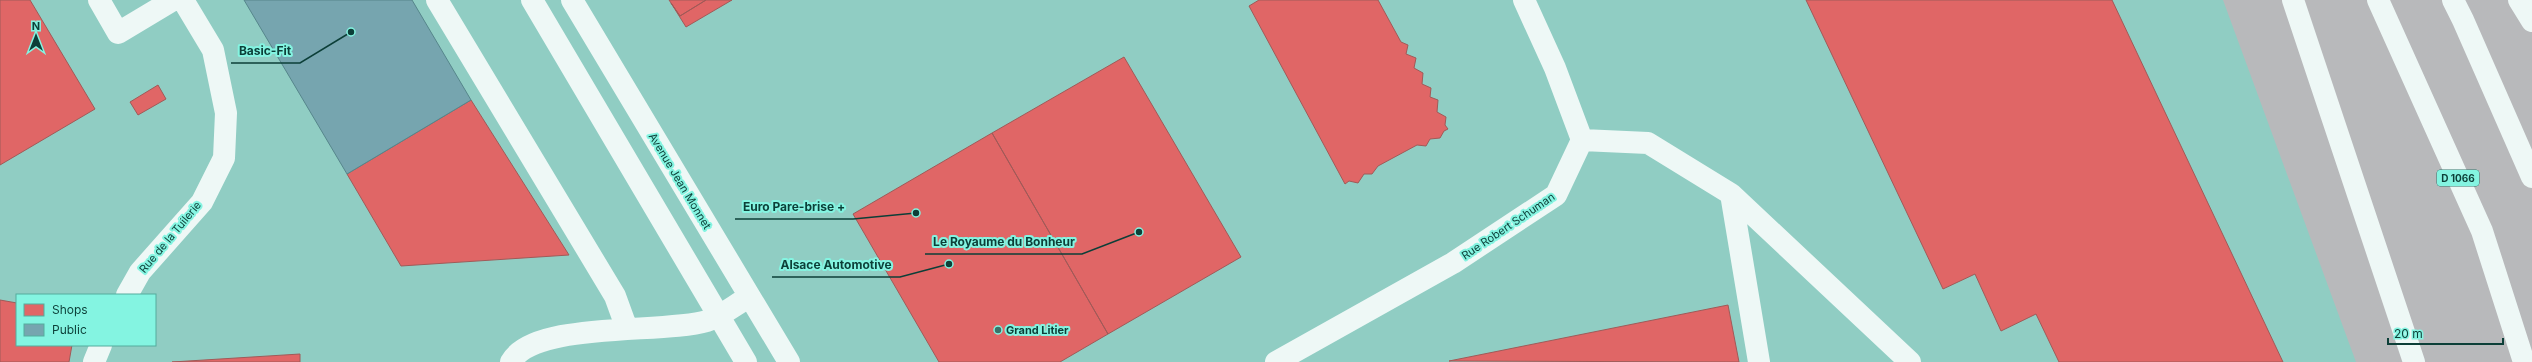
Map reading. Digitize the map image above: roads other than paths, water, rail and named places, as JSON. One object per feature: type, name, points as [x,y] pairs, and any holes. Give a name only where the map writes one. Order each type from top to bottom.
[{"type":"main road","points":[[99,0],[118,32],[173,0]]},
{"type":"main road","name":"Rue de la Tuilerie","points":[[128,294],[140,272],[202,202],[224,158],[226,113],[213,50],[182,0]]},
{"type":"main road","points":[[437,0],[614,296],[627,329]]},
{"type":"main road","points":[[532,0],[746,362]]},
{"type":"main road","name":"Avenue Jean Monnet","points":[[572,0],[789,362]]},
{"type":"main road","points":[[1524,0],[1555,68],[1582,140],[1648,143],[1731,194],[1910,362]]},
{"type":"main road","points":[[2293,0],[2414,362]]},
{"type":"main road","name":"D 1066","points":[[2378,0],[2482,231],[2524,362]]},
{"type":"main road","points":[[2453,0],[2464,20],[2532,177]]},
{"type":"main road","points":[[2519,0],[2532,21]]},
{"type":"main road","name":"Rue Robert Schuman","points":[[1276,362],[1453,263],[1556,195],[1582,140]]},
{"type":"main road","points":[[1731,194],[1759,362]]},
{"type":"main road","points":[[511,362],[516,353],[555,336],[707,321],[749,297]]},
{"type":"main road","points":[[94,362],[102,346]]},
{"type":"place","name":"Basic-Fit","points":[[351,32]]},
{"type":"place","name":"Euro Pare-brise +","points":[[916,213]]},
{"type":"place","name":"Le Royaume du Bonheur","points":[[1139,232]]},
{"type":"place","name":"Alsace Automotive","points":[[949,264]]},
{"type":"place","name":"Grand Litier","points":[[998,330]]}]
